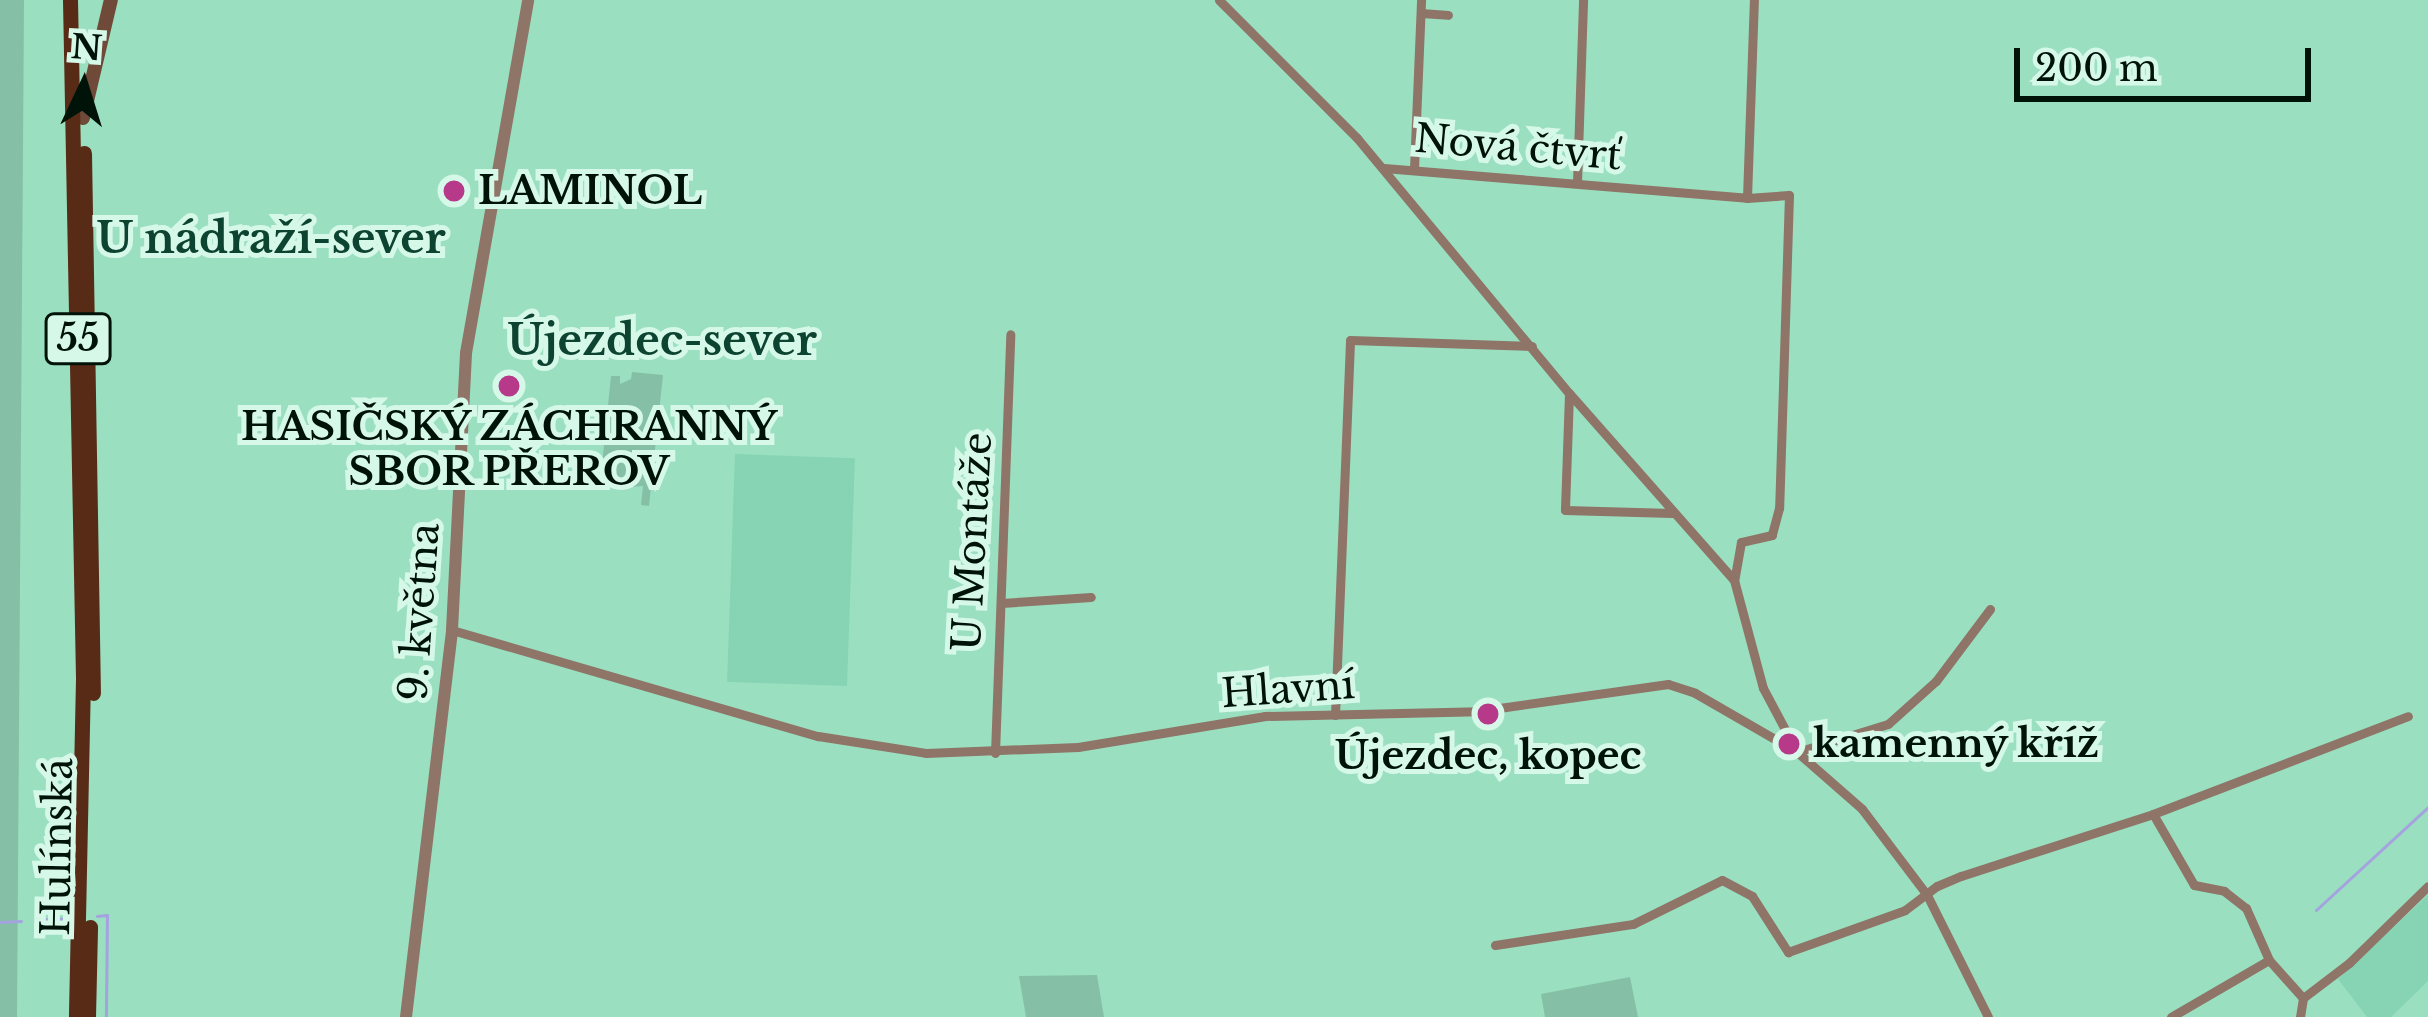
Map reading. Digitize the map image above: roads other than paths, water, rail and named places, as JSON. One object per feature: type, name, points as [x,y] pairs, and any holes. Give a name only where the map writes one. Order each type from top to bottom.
[{"type":"main road","name":"55","points":[[70,0],[88,678]]},
{"type":"main road","name":"55","points":[[80,0],[88,678]]},
{"type":"main road","points":[[83,118],[111,0]]},
{"type":"main road","name":"Hulínská","points":[[76,1017],[88,678]]},
{"type":"main road","name":"Hulínská","points":[[88,678],[88,1017]]},
{"type":"street","name":"9. května","points":[[406,1017],[452,630],[466,353],[528,0]]},
{"type":"street","points":[[1220,0],[1310,86],[1384,168]]},
{"type":"street","points":[[1414,169],[1421,0]]},
{"type":"street","points":[[1577,183],[1582,0]]},
{"type":"street","points":[[1747,198],[1754,0]]},
{"type":"street","points":[[1420,13],[1448,15]]},
{"type":"street","name":"Nová čtvrť","points":[[1384,168],[1747,198],[1789,195],[1779,508],[1772,535],[1742,542],[1734,580],[1763,688],[1797,752]]},
{"type":"street","name":"Nová čtvrť","points":[[1384,168],[1569,393],[1734,580]]},
{"type":"street","name":"U Montáže","points":[[995,753],[1010,334]]},
{"type":"street","points":[[1335,715],[1350,340],[1532,346]]},
{"type":"street","points":[[1569,393],[1565,510],[1672,514]]},
{"type":"street","points":[[1000,603],[1091,597]]},
{"type":"street","points":[[1797,752],[1888,724],[1936,681],[1990,609]]},
{"type":"street","name":"Hlavní","points":[[452,630],[818,736],[926,753],[1078,747],[1265,716],[1478,711],[1668,684],[1695,693],[1797,752],[1862,809],[1927,895],[1988,1017]]},
{"type":"street","points":[[1495,945],[1633,924],[1723,880],[1752,896],[1788,952],[1905,910],[1961,876],[2153,814],[2408,716]]},
{"type":"street","points":[[2153,814],[2194,885],[2224,891],[2246,908],[2269,960],[2303,998]]},
{"type":"street","points":[[2300,1017],[2303,998],[2349,963],[2428,886]]},
{"type":"street","points":[[2170,1017],[2269,960]]},
{"type":"street","points":[[2197,1004],[2206,1017]]},
{"type":"waterway","points":[[2316,910],[2428,807]]},
{"type":"waterway","points":[[97,916],[107,915],[106,1017]]},
{"type":"waterway","points":[[35,920],[73,918]]},
{"type":"waterway","points":[[0,922],[21,921]]},
{"type":"place","name":"LAMINOL","points":[[454,191]]},
{"type":"place","name":"HASIČSKÝ ZÁCHRANNÝ SBOR PŘEROV","points":[[509,386]]},
{"type":"place","name":"Újezdec, kopec","points":[[1488,714]]},
{"type":"place","name":"kamenný kříž","points":[[1789,744]]},
{"type":"district","name":"U nádraží-sever","points":[[271,238]]},
{"type":"district","name":"Újezdec-sever","points":[[662,340]]}]
